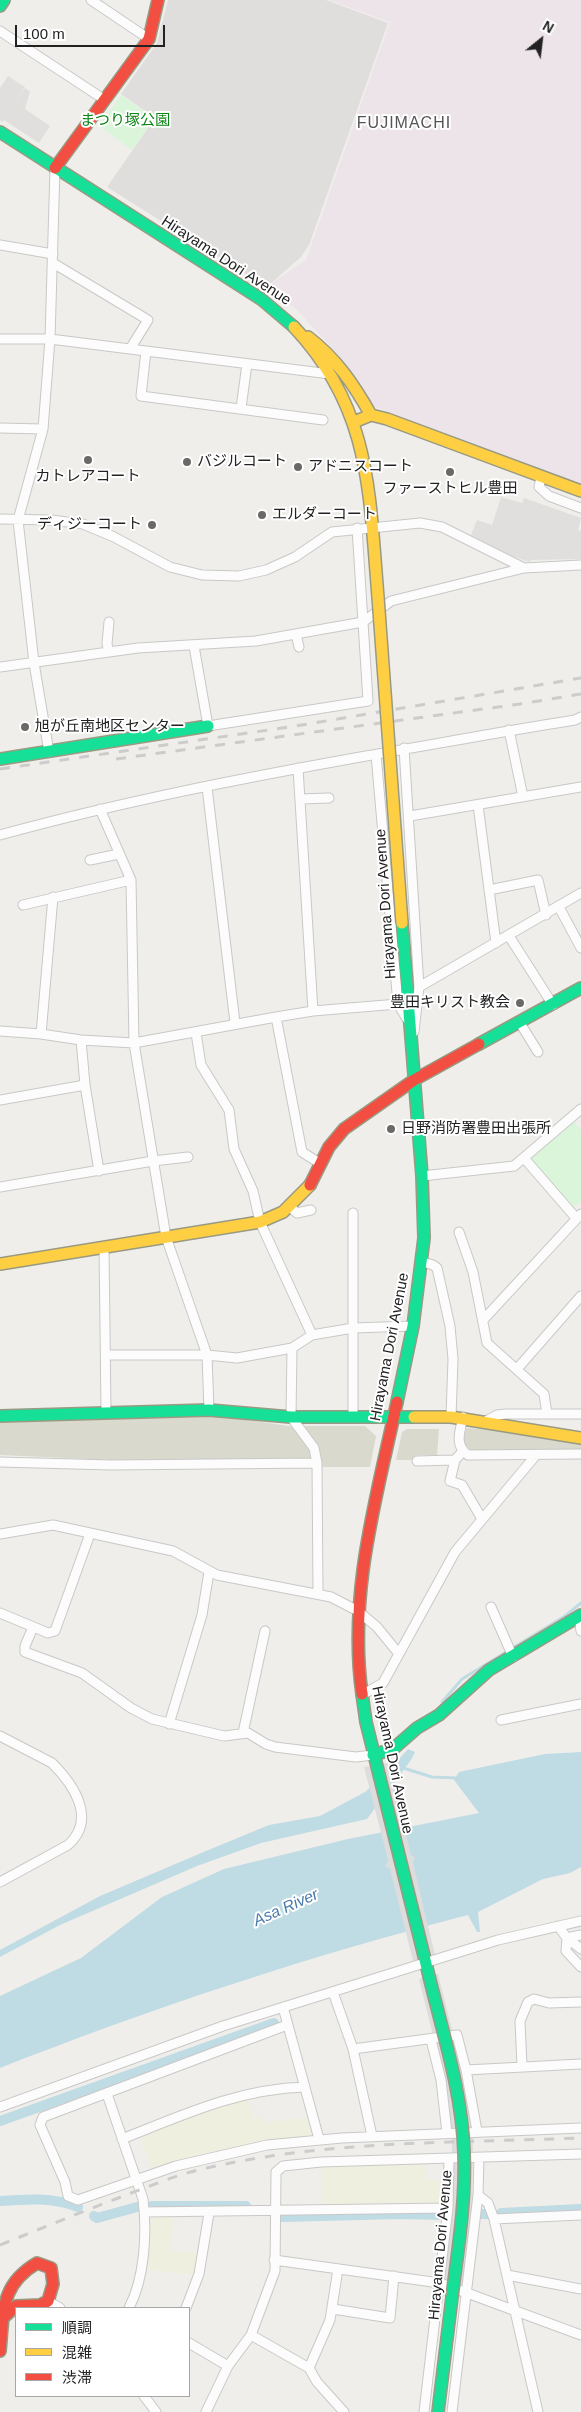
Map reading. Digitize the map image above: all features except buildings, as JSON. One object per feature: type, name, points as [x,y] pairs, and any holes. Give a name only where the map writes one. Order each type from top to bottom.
[{"type":"main road","points":[[0,6],[4,0]]},
{"type":"main road","points":[[55,168],[149,39],[158,0]]},
{"type":"main road","name":"Hirayama Dori Avenue","points":[[0,132],[280,312],[300,332],[330,374],[354,422],[364,460],[378,596],[422,1176],[424,1238],[423,1262],[413,1326],[392,1416],[363,1558],[358,1611],[358,1662],[373,1755],[456,2087],[463,2145],[462,2208],[438,2412]]},
{"type":"main road","points":[[300,332],[323,347],[344,371],[371,415]]},
{"type":"main road","points":[[354,422],[371,415],[581,491]]},
{"type":"main road","points":[[0,759],[208,726]]},
{"type":"main road","points":[[0,1264],[260,1222],[273,1218],[290,1207],[310,1185],[329,1147],[344,1129],[414,1080],[581,988]]},
{"type":"main road","points":[[0,1416],[106,1411],[209,1410],[291,1417],[457,1417],[581,1438]]},
{"type":"main road","points":[[373,1755],[393,1749],[417,1728],[447,1709],[480,1677],[511,1651],[580,1616]]},
{"type":"main road","points":[[0,2351],[2,2316],[11,2283],[26,2268],[37,2263],[51,2268],[53,2275],[51,2295],[48,2301],[40,2305],[16,2306],[2,2316]]},
{"type":"street","points":[[91,0],[149,39]]},
{"type":"street","points":[[0,31],[105,100]]},
{"type":"street","points":[[49,752],[34,663],[18,520],[43,429],[50,339],[55,168]]},
{"type":"street","points":[[0,245],[53,259],[148,320],[130,349]]},
{"type":"street","points":[[0,339],[50,339],[330,374]]},
{"type":"street","points":[[146,351],[141,396],[323,420]]},
{"type":"street","points":[[241,408],[248,364]]},
{"type":"street","points":[[0,428],[43,429]]},
{"type":"street","points":[[541,477],[539,487],[544,493],[581,508]]},
{"type":"street","points":[[0,519],[51,520],[83,524],[114,537],[170,567],[202,575],[239,576],[266,570],[294,557],[332,532],[371,526],[420,523],[442,526],[524,568]]},
{"type":"street","points":[[194,646],[208,726],[368,701],[357,528]]},
{"type":"street","points":[[0,668],[138,648],[256,641],[296,634],[363,622],[391,601],[524,568],[581,565]]},
{"type":"street","points":[[109,622],[107,644],[109,652]]},
{"type":"street","points":[[296,634],[299,647]]},
{"type":"street","points":[[0,835],[100,809],[298,768],[376,755],[404,748],[575,720],[581,717]]},
{"type":"street","points":[[509,730],[523,797]]},
{"type":"street","points":[[404,748],[410,816],[419,987],[418,1011],[412,1046]]},
{"type":"street","points":[[376,755],[398,1004],[410,1026]]},
{"type":"street","points":[[298,768],[313,1011]]},
{"type":"street","points":[[207,787],[235,1023]]},
{"type":"street","points":[[410,816],[581,787]]},
{"type":"street","points":[[300,799],[329,798]]},
{"type":"street","points":[[478,805],[496,943]]},
{"type":"street","points":[[100,809],[131,880],[134,1042],[166,1237],[207,1355],[209,1410]]},
{"type":"street","points":[[90,860],[119,854]]},
{"type":"street","points":[[23,905],[131,880]]},
{"type":"street","points":[[489,890],[538,880],[546,915]]},
{"type":"street","points":[[389,890],[413,888]]},
{"type":"street","points":[[419,987],[581,893]]},
{"type":"street","points":[[41,1034],[53,898]]},
{"type":"street","points":[[558,907],[581,948]]},
{"type":"street","points":[[509,936],[553,1004]]},
{"type":"street","points":[[0,1031],[41,1034],[81,1040],[134,1042],[196,1033],[235,1023],[313,1011],[398,1004]]},
{"type":"street","points":[[276,1018],[302,1152],[321,1164]]},
{"type":"street","points":[[520,1022],[538,1052]]},
{"type":"street","points":[[196,1033],[201,1066],[229,1110],[234,1149],[253,1191],[260,1222],[312,1336]]},
{"type":"street","points":[[81,1040],[85,1085],[99,1171]]},
{"type":"street","points":[[0,1100],[85,1085]]},
{"type":"street","points":[[422,1176],[514,1166],[580,1111]]},
{"type":"street","points":[[0,1187],[153,1161],[188,1157]]},
{"type":"street","points":[[484,1319],[578,1216],[524,1158]]},
{"type":"street","points":[[290,1207],[297,1213],[311,1210]]},
{"type":"street","points":[[353,1214],[353,1417]]},
{"type":"street","points":[[459,1232],[473,1272],[484,1319],[487,1343],[544,1394],[547,1414]]},
{"type":"street","points":[[104,1247],[106,1411]]},
{"type":"street","points":[[423,1262],[438,1268],[450,1326],[459,1442],[463,1451],[468,1455],[581,1454]]},
{"type":"street","points":[[517,1369],[581,1296]]},
{"type":"street","points":[[106,1355],[207,1355],[237,1358],[292,1348],[312,1336],[353,1328],[413,1326]]},
{"type":"street","points":[[292,1348],[291,1417],[314,1448],[318,1463],[318,1593]]},
{"type":"street","points":[[486,1421],[497,1415],[579,1412]]},
{"type":"street","points":[[463,1451],[455,1460],[450,1481],[462,1485],[482,1519]]},
{"type":"street","points":[[362,1695],[383,1683],[447,1565],[482,1519],[536,1455]]},
{"type":"street","points":[[417,1461],[455,1460]]},
{"type":"street","points":[[0,1462],[110,1465],[318,1463]]},
{"type":"street","points":[[0,1534],[44,1525],[173,1551],[217,1575],[318,1593],[331,1597],[358,1611],[377,1627],[399,1654]]},
{"type":"street","points":[[0,1613],[48,1633],[55,1631],[90,1534]]},
{"type":"street","points":[[169,1724],[202,1615],[210,1572]]},
{"type":"street","points":[[491,1607],[511,1651]]},
{"type":"street","points":[[580,1616],[581,1631]]},
{"type":"street","points":[[33,1627],[25,1646],[25,1652],[82,1673],[141,1715],[169,1724],[224,1736],[243,1732],[248,1733],[274,1747],[356,1757],[373,1755]]},
{"type":"street","points":[[243,1732],[266,1631]]},
{"type":"street","points":[[501,1720],[581,1704]]},
{"type":"street","points":[[0,1736],[52,1763],[59,1770],[78,1798],[82,1819],[77,1836],[68,1845],[0,1882]]},
{"type":"street","points":[[0,2107],[200,2034],[334,1992],[424,1961],[505,1938],[581,1921]]},
{"type":"street","points":[[558,1926],[567,1938],[581,1949]]},
{"type":"street","points":[[567,1938],[581,1935]]},
{"type":"street","points":[[567,1938],[566,1951],[581,1968]]},
{"type":"street","points":[[334,1992],[353,2049],[372,2136]]},
{"type":"street","points":[[522,2066],[520,2020],[528,2002],[534,1999],[550,2003],[581,2002]]},
{"type":"street","points":[[283,2007],[319,2139]]},
{"type":"street","points":[[287,2025],[107,2094],[45,2115],[41,2119],[40,2125],[65,2182],[68,2196],[78,2200],[176,2166],[267,2145],[319,2139],[372,2136],[581,2128]]},
{"type":"street","points":[[353,2049],[457,2035],[466,2070],[477,2131]]},
{"type":"street","points":[[431,2040],[441,2080],[447,2133]]},
{"type":"street","points":[[466,2070],[581,2064]]},
{"type":"street","points":[[122,2139],[227,2099],[267,2090],[305,2087]]},
{"type":"street","points":[[107,2094],[143,2199],[145,2212],[142,2261],[129,2307]]},
{"type":"street","points":[[206,2412],[228,2366],[252,2335],[275,2271],[274,2212],[276,2172],[283,2166],[339,2162],[581,2154]]},
{"type":"street","points":[[452,2412],[478,2195],[479,2158]]},
{"type":"street","points":[[424,2412],[448,2208],[449,2159]]},
{"type":"street","points":[[478,2195],[488,2203],[494,2219],[538,2412]]},
{"type":"street","points":[[145,2212],[274,2212],[407,2207],[448,2208]]},
{"type":"street","points":[[186,2307],[200,2274],[208,2212]]},
{"type":"street","points":[[494,2219],[581,2215]]},
{"type":"street","points":[[274,2260],[440,2283],[581,2335]]},
{"type":"street","points":[[309,2368],[333,2309],[338,2269]]},
{"type":"street","points":[[507,2275],[581,2289]]},
{"type":"street","points":[[333,2309],[390,2318],[394,2276]]},
{"type":"street","points":[[48,2301],[58,2307]]},
{"type":"street","points":[[252,2335],[309,2368],[316,2382],[344,2412]]},
{"type":"street","points":[[190,2344],[228,2366]]},
{"type":"street","points":[[145,2397],[156,2412]]},
{"type":"shaded area","points":[[168,0],[326,0],[388,23],[309,245],[301,257],[270,284],[269,289],[107,187],[155,118],[121,94],[157,43]]},
{"type":"shaded area","points":[[328,0],[581,0],[581,484],[373,406],[353,373],[332,348],[296,309],[269,291],[270,284],[306,260],[390,22]]},
{"type":"shaded area","points":[[8,76],[25,87],[11,109],[25,88],[30,91],[25,109],[50,126],[39,143],[4,120],[2,122],[0,120],[0,88]]},
{"type":"shaded area","points":[[501,497],[522,503],[524,498],[581,518],[578,530],[581,531],[581,559],[531,560],[530,562],[512,556],[471,535],[477,520],[492,525]]},
{"type":"shaded area","points":[[202,1416],[235,1418],[295,1427],[312,1447],[313,1459],[111,1460],[0,1455],[0,1421]]},
{"type":"shaded area","points":[[305,1426],[365,1426],[376,1436],[370,1467],[322,1467],[322,1459],[319,1459]]},
{"type":"shaded area","points":[[467,1428],[506,1431],[581,1443],[581,1451],[472,1451],[464,1444],[464,1434]]},
{"type":"shaded area","points":[[407,1429],[439,1429],[437,1455],[417,1455],[414,1460],[396,1460],[402,1432]]},
{"type":"green space","name":"まつり塚公園","points":[[121,95],[154,118],[132,150],[99,126]]},
{"type":"green space","points":[[573,1121],[581,1130],[581,1201],[574,1207],[530,1160]]},
{"type":"green space","points":[[247,2097],[253,2119],[263,2117],[264,2122],[309,2118],[313,2132],[311,2136],[267,2140],[201,2154],[152,2169],[140,2136],[225,2103]]},
{"type":"green space","points":[[426,2164],[426,2180],[442,2181],[441,2204],[407,2202],[321,2205],[321,2169],[325,2167]]},
{"type":"green space","points":[[154,2216],[174,2217],[171,2251],[199,2253],[193,2275],[145,2269],[150,2221]]},
{"type":"water","points":[[408,1749],[415,1752],[411,1760],[367,1819],[261,1843],[197,1866],[60,1925],[0,1957],[0,1950],[100,1896],[269,1825],[320,1816],[365,1792]]},
{"type":"water","name":"Asa River","points":[[581,1752],[581,1867],[570,1873],[543,1879],[478,1912],[480,1932],[477,1932],[468,1915],[408,1931],[231,1984],[0,2068],[0,1996],[81,1958],[162,1897],[224,1869],[348,1839],[479,1813],[454,1780],[459,1772],[545,1754]]},
{"type":"pier","points":[[388,1763],[411,1855],[415,1857],[413,1863],[435,1955],[413,1961],[390,1869],[385,1866],[388,1860],[364,1767]]},
{"type":"pier","points":[[438,1974],[461,2065],[473,2138],[472,2205],[462,2298],[442,2295],[452,2207],[451,2126],[442,2072],[419,1979]]},
{"type":"waterway","points":[[442,1702],[462,1679],[565,1616],[581,1603]]},
{"type":"waterway","points":[[400,1767],[432,1777],[457,1778]]},
{"type":"waterway","points":[[0,2121],[274,2023]]},
{"type":"waterway","points":[[0,2201],[49,2200],[78,2207]]},
{"type":"waterway","points":[[152,2206],[246,2206]]},
{"type":"waterway","points":[[94,2216],[97,2218],[137,2207]]},
{"type":"waterway","points":[[501,2213],[581,2209]]},
{"type":"waterway","points":[[282,2217],[400,2214],[442,2215]]},
{"type":"waterway","points":[[481,2214],[488,2214]]},
{"type":"railway","points":[[0,769],[296,726],[581,678]]},
{"type":"railway","points":[[116,759],[581,694]]},
{"type":"railway","points":[[0,2245],[171,2178],[245,2160],[340,2148],[437,2142],[581,2138]]},
{"type":"traffic: fast","points":[[0,6],[4,0]]},
{"type":"traffic: fast","points":[[0,132],[261,299],[294,327]]},
{"type":"traffic: fast","points":[[0,759],[208,726]]},
{"type":"traffic: fast","points":[[397,1402],[413,1326],[424,1238],[422,1176],[402,923]]},
{"type":"traffic: fast","points":[[479,1044],[581,988]]},
{"type":"traffic: fast","points":[[0,1416],[209,1410],[291,1417],[414,1417]]},
{"type":"traffic: fast","points":[[373,1755],[393,1749],[417,1728],[439,1715],[489,1670],[581,1615]]},
{"type":"traffic: fast","points":[[362,1694],[366,1722],[429,1976]]},
{"type":"traffic: fast","points":[[429,1976],[456,2085],[464,2152],[464,2189],[452,2297]]},
{"type":"traffic: fast","points":[[438,2412],[452,2297]]},
{"type":"traffic: slow","points":[[294,327],[319,358],[338,389],[352,421],[362,453],[372,522],[378,597]]},
{"type":"traffic: slow","points":[[308,337],[336,363],[371,415]]},
{"type":"traffic: slow","points":[[354,422],[371,415],[387,419],[581,491]]},
{"type":"traffic: slow","points":[[378,597],[402,923]]},
{"type":"traffic: slow","points":[[0,1264],[260,1222],[283,1212],[310,1185]]},
{"type":"traffic: slow","points":[[414,1417],[451,1417],[581,1438]]},
{"type":"traffic: jam","points":[[55,168],[149,39],[158,0]]},
{"type":"traffic: jam","points":[[310,1185],[329,1147],[344,1129],[414,1080],[479,1044]]},
{"type":"traffic: jam","points":[[362,1694],[359,1657],[361,1584],[373,1511],[397,1402]]},
{"type":"traffic: jam","points":[[0,2351],[4,2311],[6,2300],[16,2280],[37,2263],[51,2268],[53,2284],[48,2301],[40,2305],[16,2306],[4,2317]]},
{"type":"place","name":"カトレアコート","points":[[88,460]]},
{"type":"place","name":"バジルコート","points":[[187,462]]},
{"type":"place","name":"アドニスコート","points":[[298,467]]},
{"type":"place","name":"ファーストヒル豊田","points":[[450,472]]},
{"type":"place","name":"エルダーコート","points":[[262,515]]},
{"type":"place","name":"ディジーコート","points":[[152,525]]},
{"type":"place","name":"旭が丘南地区センター","points":[[25,727]]},
{"type":"place","name":"豊田キリスト教会","points":[[520,1003]]},
{"type":"place","name":"日野消防署豊田出張所","points":[[391,1129]]},
{"type":"district","name":"FUJIMACHI","points":[[404,124]]}]
